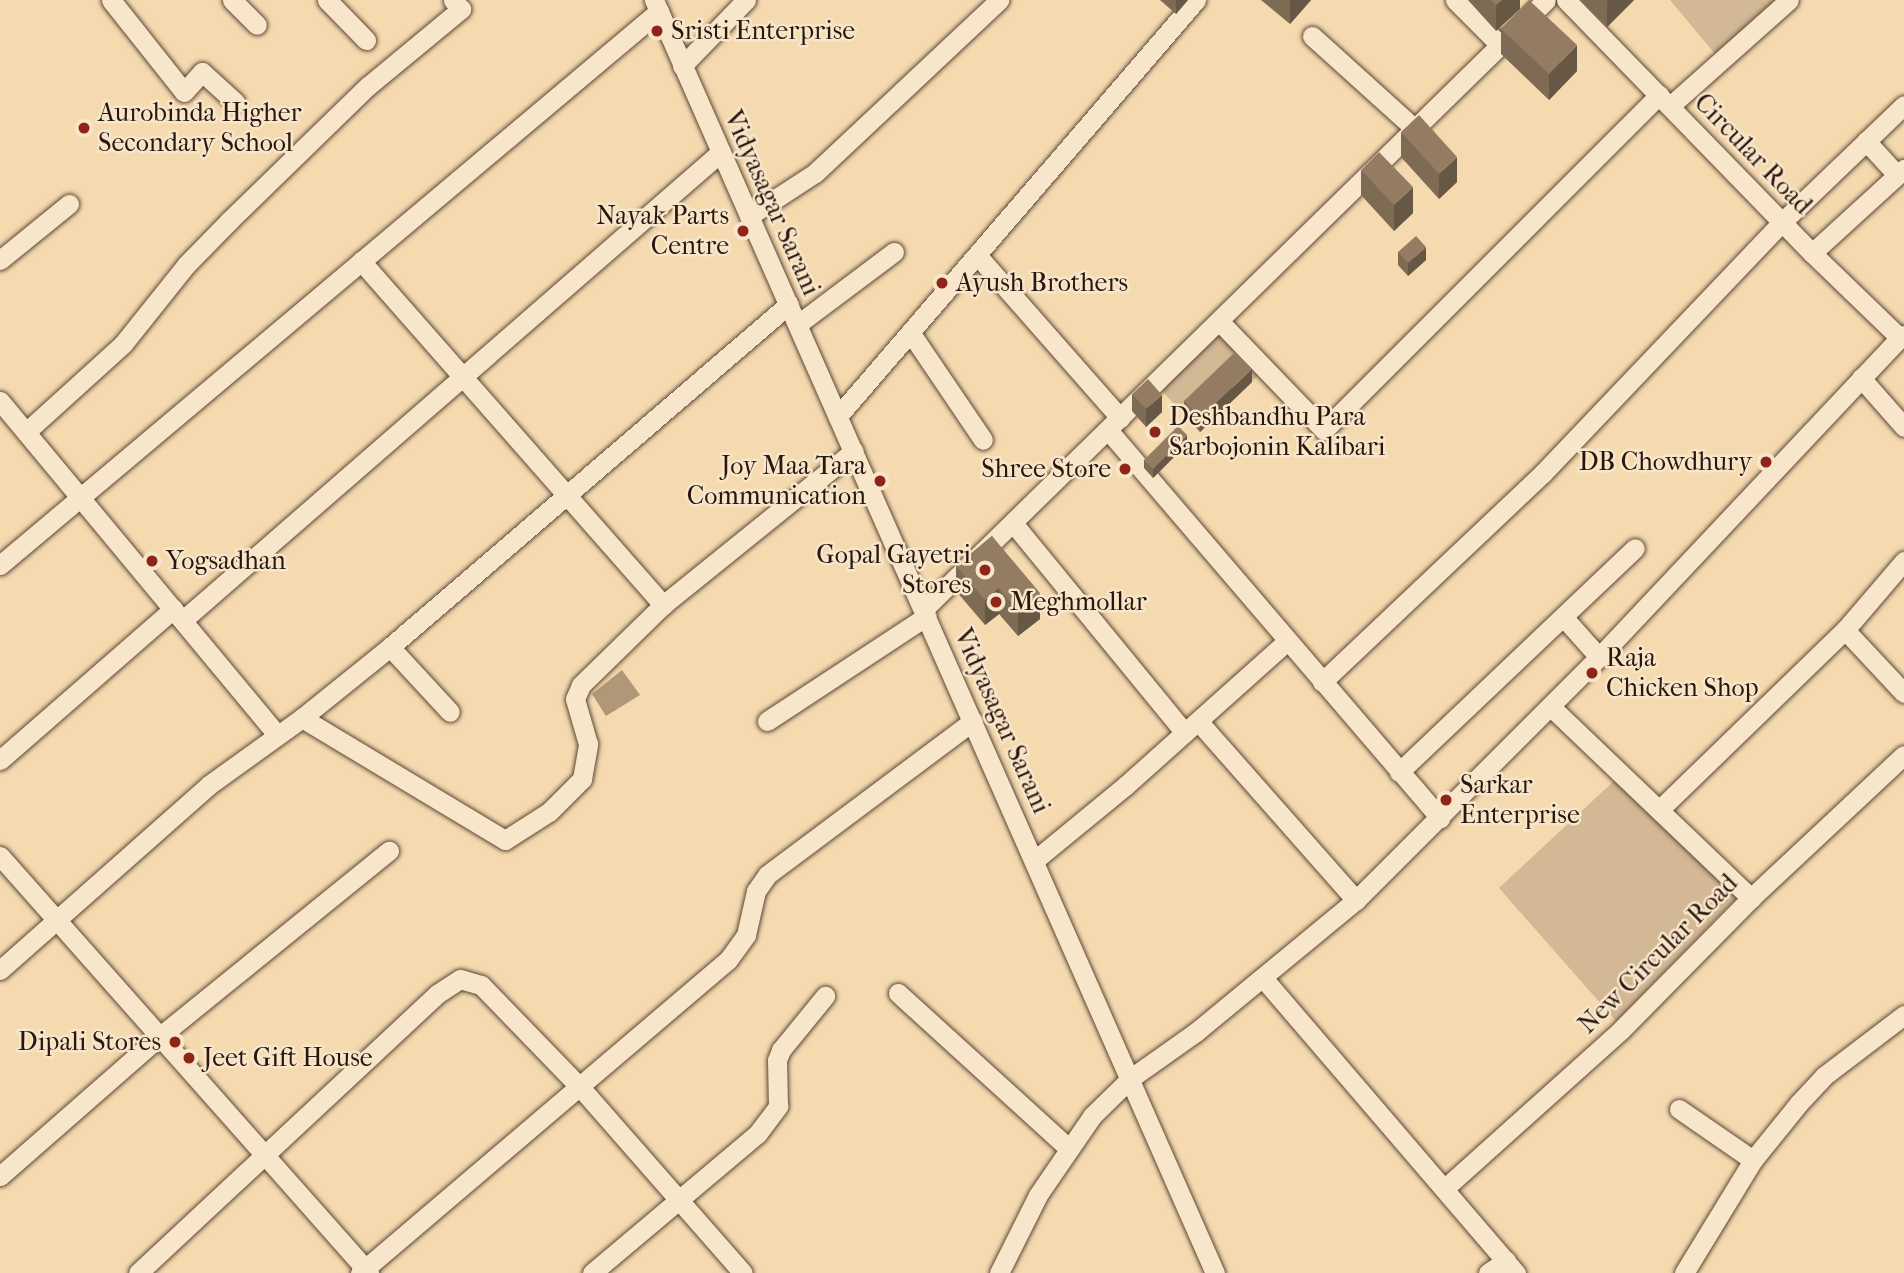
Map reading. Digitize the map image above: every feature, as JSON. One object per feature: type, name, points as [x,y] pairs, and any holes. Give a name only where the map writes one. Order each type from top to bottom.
[{"type":"street","points":[[111,0],[184,92],[202,72],[235,102]]},
{"type":"street","points":[[232,0],[257,24]]},
{"type":"street","points":[[327,0],[366,40]]},
{"type":"street","points":[[26,432],[123,344],[186,265],[230,220],[368,86],[461,9],[453,0]]},
{"type":"street","points":[[682,66],[746,0]]},
{"type":"street","points":[[749,216],[815,173],[999,0]]},
{"type":"street","points":[[838,416],[1196,0]]},
{"type":"street","points":[[1455,0],[1500,46]]},
{"type":"street","points":[[767,721],[925,612],[1546,0]]},
{"type":"street","name":"Circular Road","points":[[1566,0],[1782,223],[1902,337]]},
{"type":"street","points":[[1219,321],[1324,430],[1664,100],[1789,0]]},
{"type":"street","points":[[0,565],[361,261],[657,5]]},
{"type":"street","name":"Vidyasagar Sarani","points":[[657,5],[1215,1273]]},
{"type":"street","points":[[1312,36],[1415,129]]},
{"type":"street","points":[[1322,682],[1543,473],[1782,223],[1904,105]]},
{"type":"street","points":[[1812,253],[1901,172],[1866,141]]},
{"type":"street","points":[[0,760],[463,377],[721,152]]},
{"type":"street","points":[[0,260],[69,204]]},
{"type":"street","points":[[798,324],[894,252]]},
{"type":"street","points":[[977,255],[1287,641],[1440,818]]},
{"type":"street","points":[[361,261],[663,605]]},
{"type":"street","points":[[0,970],[209,785],[276,733],[302,718],[390,647],[568,497],[789,304]]},
{"type":"street","points":[[910,332],[983,440]]},
{"type":"street","points":[[999,1273],[1067,1147],[1131,1078],[1263,978],[1356,900],[1599,657],[1902,337]]},
{"type":"street","points":[[1861,378],[1904,427]]},
{"type":"street","points":[[0,401],[276,733]]},
{"type":"street","points":[[302,718],[505,840],[549,812],[582,779],[588,744],[576,707],[576,693],[663,605],[854,451]]},
{"type":"street","points":[[1013,523],[1191,727],[1356,900]]},
{"type":"street","points":[[1399,772],[1565,619],[1635,548]]},
{"type":"street","points":[[1659,810],[1845,630],[1904,561]]},
{"type":"street","points":[[1565,619],[1599,657]]},
{"type":"street","points":[[1845,630],[1904,693]]},
{"type":"street","points":[[1035,860],[1287,641]]},
{"type":"street","points":[[390,647],[450,712]]},
{"type":"street","points":[[1550,707],[1751,898]]},
{"type":"street","points":[[0,856],[365,1271],[739,948],[756,891],[767,875],[973,721]]},
{"type":"street","name":"New Circular Road","points":[[1445,1188],[1621,1030],[1751,898],[1904,755]]},
{"type":"street","points":[[0,1176],[159,1037],[389,851]]},
{"type":"street","points":[[1263,978],[1511,1267],[1488,1273]]},
{"type":"street","points":[[138,1273],[437,994],[460,979],[481,985],[580,1087],[743,1273]]},
{"type":"street","points":[[898,993],[1067,1147]]},
{"type":"street","points":[[593,1273],[679,1197],[758,1133],[772,1116],[780,1092],[777,1060],[781,1050],[825,996]]},
{"type":"street","points":[[1684,1273],[1753,1160],[1824,1076],[1904,1015]]},
{"type":"street","points":[[1679,1109],[1753,1160]]},
{"type":"shaded area","points":[[1670,0],[1776,0],[1716,55]]},
{"type":"shaded area","points":[[1219,333],[1260,374],[1251,382],[1235,366],[1184,414],[1156,385]]},
{"type":"shaded area","points":[[622,670],[640,695],[606,716],[592,694]]},
{"type":"shaded area","points":[[1616,779],[1740,894],[1616,1021],[1499,888]]},
{"type":"building","points":[[1529,0],[1577,45],[1549,74],[1501,29]]},
{"type":"building","points":[[1419,115],[1457,157],[1439,174],[1401,132]]},
{"type":"building","points":[[1379,152],[1413,187],[1394,205],[1361,170]]},
{"type":"building","points":[[1416,236],[1426,247],[1408,263],[1398,252]]},
{"type":"building","points":[[1235,352],[1252,369],[1200,418],[1184,401]]},
{"type":"building","points":[[1148,379],[1162,395],[1146,409],[1132,394]]},
{"type":"building","points":[[1178,426],[1187,435],[1153,469],[1144,460]]},
{"type":"building","points":[[992,536],[1040,593],[1018,611],[999,588],[985,600],[956,566]]},
{"type":"place","name":"Sristi Enterprise","points":[[657,31]]},
{"type":"place","name":"Aurobinda Higher Secondary School","points":[[84,128]]},
{"type":"place","name":"Nayak Parts Centre","points":[[743,231]]},
{"type":"place","name":"Ayush Brothers","points":[[942,283]]},
{"type":"place","name":"Deshbandhu Para Sarbojonin Kalibari","points":[[1155,432]]},
{"type":"place","name":"DB Chowdhury","points":[[1766,462]]},
{"type":"place","name":"Shree Store","points":[[1125,469]]},
{"type":"place","name":"Joy Maa Tara Communication","points":[[880,481]]},
{"type":"place","name":"Yogsadhan","points":[[152,561]]},
{"type":"place","name":"Gopal Gayetri Stores","points":[[985,570]]},
{"type":"place","name":"Meghmollar","points":[[996,602]]},
{"type":"place","name":"Raja Chicken Shop","points":[[1592,673]]},
{"type":"place","name":"Sarkar Enterprise","points":[[1446,800]]},
{"type":"place","name":"Dipali Stores","points":[[175,1042]]},
{"type":"place","name":"Jeet Gift House","points":[[189,1058]]}]
